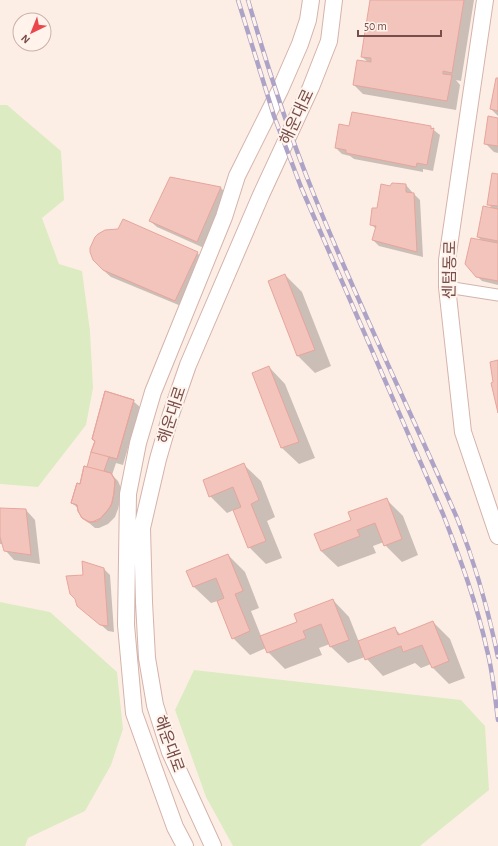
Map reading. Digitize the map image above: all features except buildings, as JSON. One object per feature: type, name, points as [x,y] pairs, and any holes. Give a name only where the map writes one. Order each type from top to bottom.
[{"type":"main road","name":"해운대로","points":[[185,846],[175,827],[134,713],[126,625],[128,494],[138,443],[153,392],[224,216],[237,176],[280,90],[300,44],[308,20],[311,0]]},
{"type":"main road","name":"해운대로","points":[[213,846],[170,752],[155,705],[147,658],[142,528],[158,459],[171,414],[188,365],[260,195],[311,87],[329,41],[334,0]]},
{"type":"main road","name":"센텀동로","points":[[485,0],[447,260],[447,287],[463,432],[498,536]]},
{"type":"street","points":[[447,287],[498,295]]},
{"type":"green space","points":[[0,105],[7,105],[61,151],[64,200],[42,218],[59,264],[82,271],[90,331],[93,388],[86,425],[38,487],[0,484]]},
{"type":"green space","points":[[0,602],[50,612],[117,672],[123,729],[111,765],[85,811],[28,838],[25,846],[0,846]]},
{"type":"green space","points":[[194,670],[461,700],[485,726],[489,790],[420,846],[233,846],[206,797],[175,710]]},
{"type":"railway","points":[[238,0],[274,116],[301,187],[443,514],[462,564],[483,633],[494,685],[498,720]]},
{"type":"railway","points":[[248,0],[278,98],[314,195],[348,276],[464,535],[490,621],[498,657]]}]
